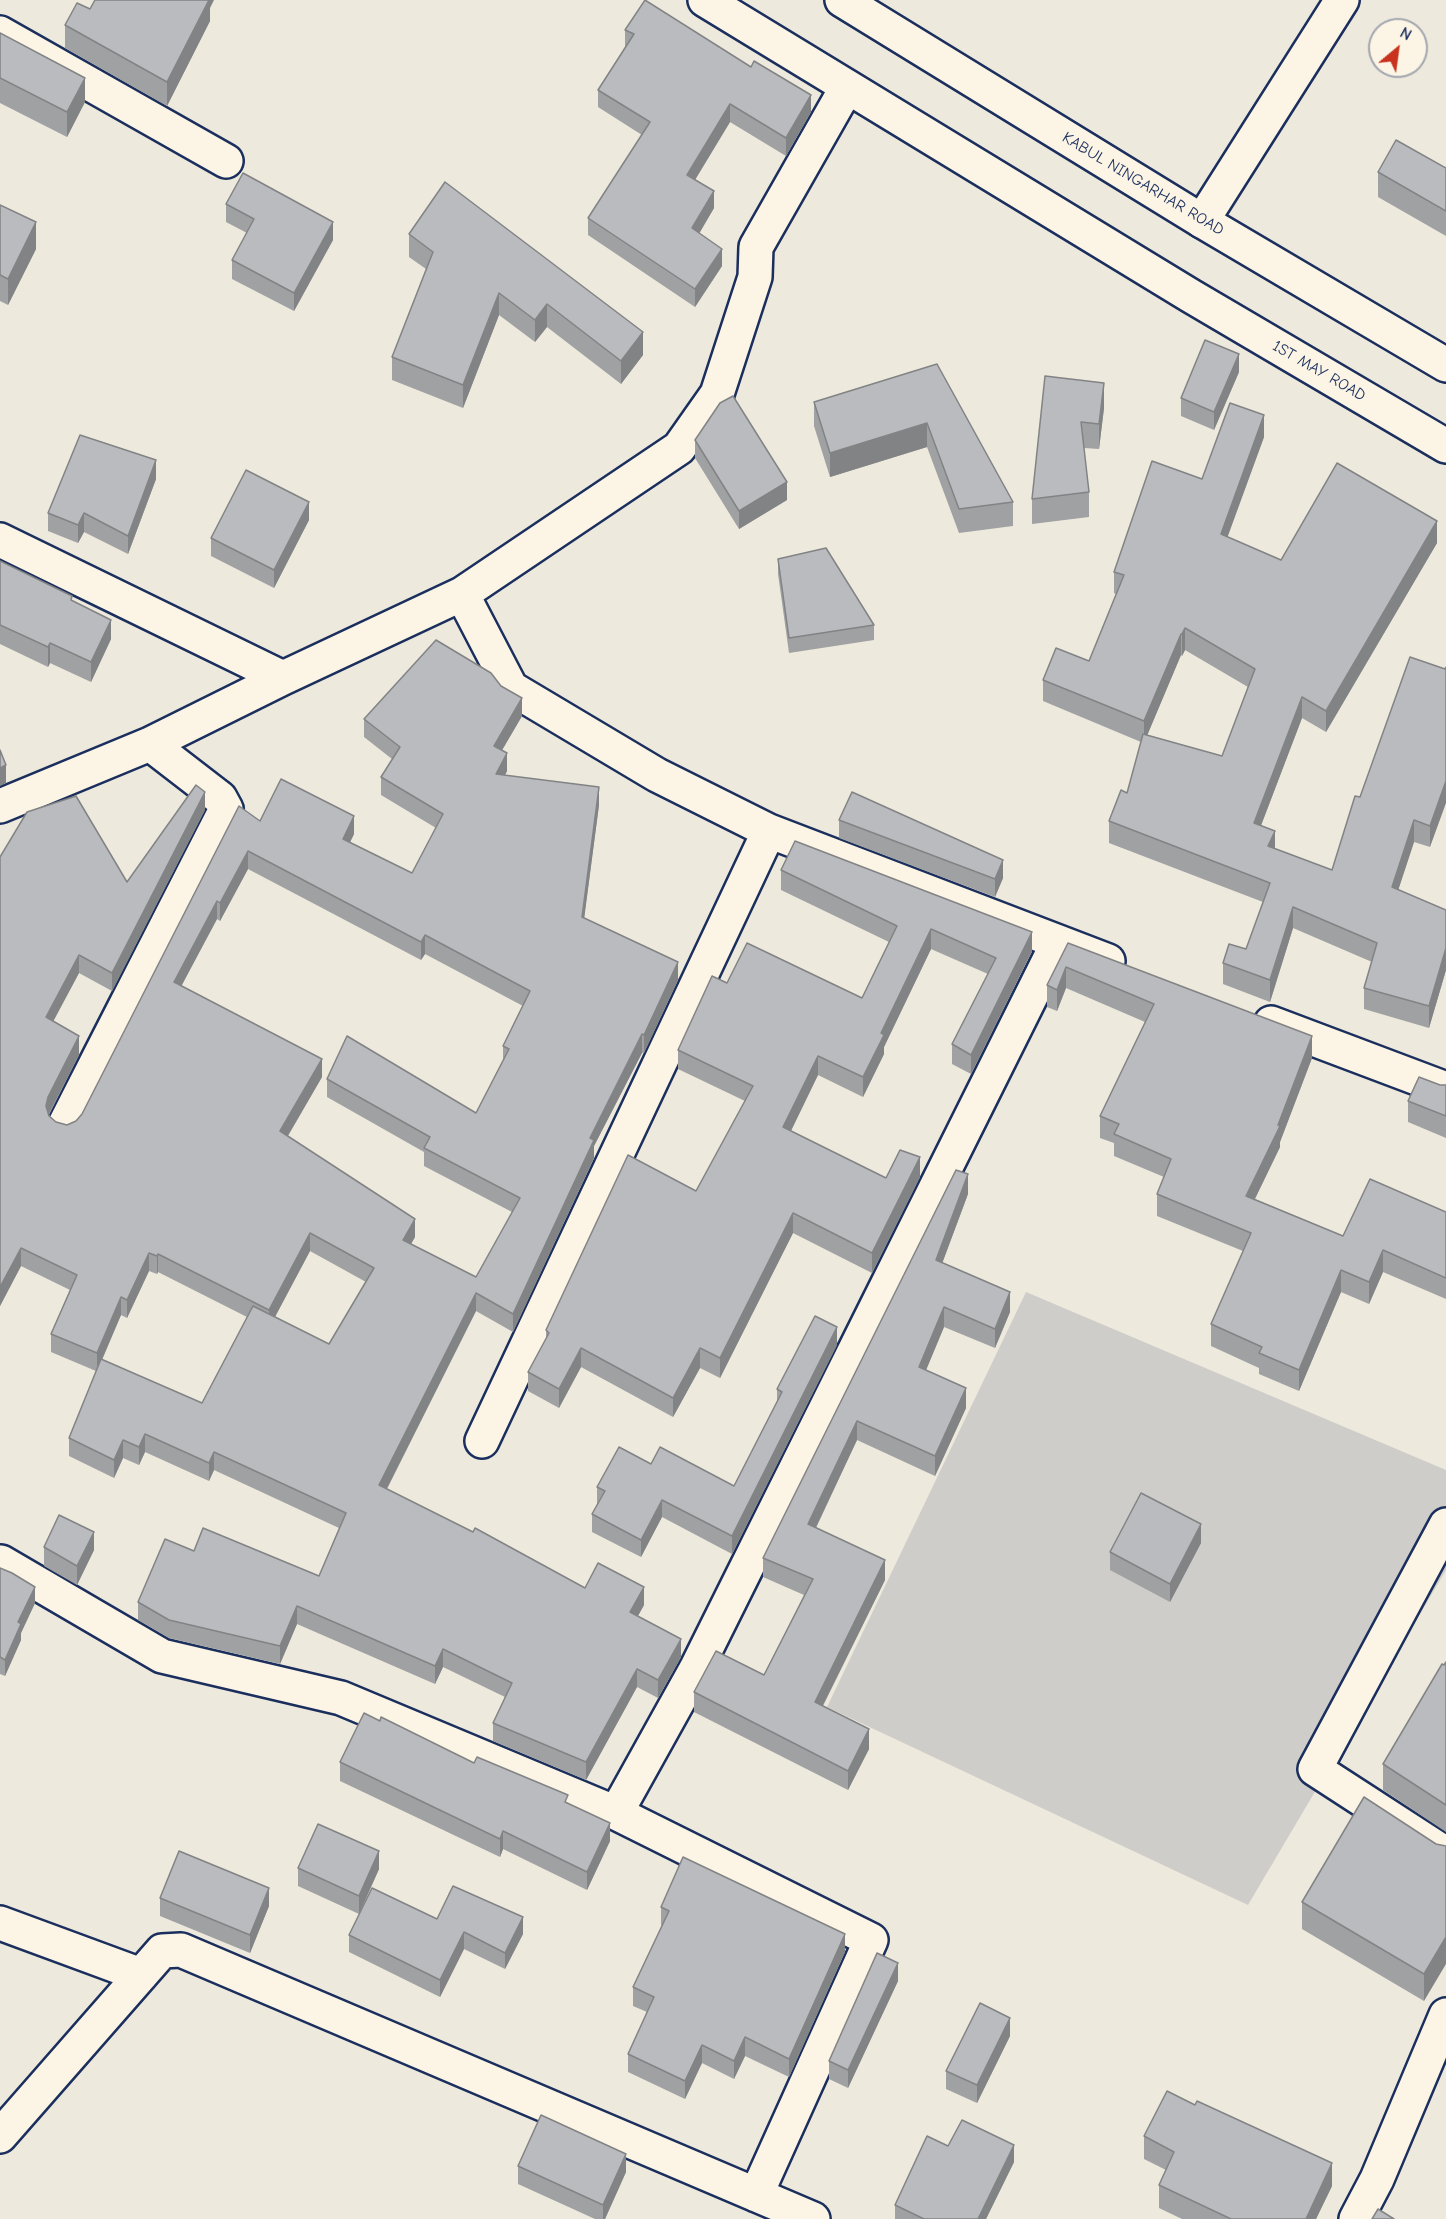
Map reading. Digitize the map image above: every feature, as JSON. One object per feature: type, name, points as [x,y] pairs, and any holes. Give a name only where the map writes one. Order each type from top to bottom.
[{"type":"main road","points":[[0,806],[150,744],[283,678],[462,594],[679,448],[717,394],[755,277],[756,247],[847,87],[705,0]]},
{"type":"main road","name":"KABUL NINGARHAR ROAD","points":[[842,0],[1202,220],[1446,365]]},
{"type":"main road","points":[[1202,220],[1342,0]]},
{"type":"main road","points":[[0,33],[226,161]]},
{"type":"main road","name":"1ST MAY ROAD","points":[[847,87],[1191,296],[1446,446]]},
{"type":"main road","points":[[0,540],[283,678]]},
{"type":"main road","points":[[462,594],[511,688],[657,775],[769,831],[1135,972]]},
{"type":"main road","points":[[65,1124],[226,809],[219,798],[150,744]]},
{"type":"main road","points":[[482,1441],[769,831]]},
{"type":"main road","points":[[616,1813],[696,1669],[1058,942]]},
{"type":"main road","points":[[1246,1014],[1446,1089]]},
{"type":"main road","points":[[1446,1525],[1314,1769],[1446,1854]]},
{"type":"main road","points":[[1,1562],[162,1656],[341,1698],[616,1813],[871,1940],[756,2195]]},
{"type":"main road","points":[[0,1923],[141,1975]]},
{"type":"main road","points":[[0,2136],[162,1951],[181,1950],[813,2219]]},
{"type":"main road","points":[[1356,2219],[1377,2179],[1446,2015]]},
{"type":"shaded area","points":[[1026,1292],[1446,1470],[1446,1570],[1248,1905],[827,1707]]},
{"type":"building","points":[[95,0],[209,0],[167,82],[65,25],[77,3],[90,9]]},
{"type":"building","points":[[645,0],[751,67],[754,61],[811,95],[786,138],[730,104],[687,175],[714,191],[692,228],[722,249],[695,289],[588,218],[650,122],[598,90],[634,34],[625,30]]},
{"type":"building","points":[[0,33],[85,78],[67,112],[0,78]]},
{"type":"building","points":[[1396,140],[1446,168],[1446,211],[1378,172]]},
{"type":"building","points":[[243,173],[333,222],[294,293],[232,260],[254,219],[226,204]]},
{"type":"building","points":[[445,182],[643,332],[621,361],[547,304],[535,320],[499,293],[463,385],[392,357],[433,252],[409,234]]},
{"type":"building","points":[[0,205],[36,222],[8,279],[0,275]]},
{"type":"building","points":[[1205,340],[1239,354],[1214,412],[1181,398]]},
{"type":"building","points":[[937,364],[1013,502],[959,509],[927,423],[830,453],[814,402]]},
{"type":"building","points":[[1045,376],[1104,383],[1099,424],[1081,422],[1089,492],[1032,499]]},
{"type":"building","points":[[733,396],[787,482],[739,511],[695,440],[720,403]]},
{"type":"building","points":[[1230,403],[1264,415],[1221,534],[1281,560],[1337,463],[1437,521],[1326,711],[1302,697],[1254,823],[1275,831],[1268,846],[1332,870],[1355,796],[1360,797],[1410,657],[1445,669],[1446,667],[1446,781],[1430,826],[1414,820],[1392,887],[1446,910],[1446,948],[1429,1006],[1364,988],[1377,943],[1293,907],[1270,980],[1223,963],[1229,944],[1246,949],[1270,883],[1109,821],[1121,790],[1127,793],[1143,734],[1222,756],[1255,669],[1185,628],[1144,721],[1043,680],[1056,648],[1089,661],[1124,575],[1114,572],[1152,461],[1202,479]]},
{"type":"building","points":[[80,435],[156,460],[128,536],[84,513],[78,525],[48,513]]},
{"type":"building","points":[[246,470],[309,502],[274,570],[211,538]]},
{"type":"building","points":[[826,548],[874,625],[789,638],[778,559]]},
{"type":"building","points":[[0,561],[72,596],[71,600],[111,620],[91,662],[50,643],[48,647],[0,625]]},
{"type":"building","points":[[436,640],[491,673],[501,686],[522,698],[494,746],[507,753],[496,774],[599,787],[582,917],[678,962],[644,1035],[642,1034],[590,1138],[594,1140],[513,1314],[476,1293],[379,1485],[473,1532],[475,1528],[585,1588],[598,1563],[644,1587],[630,1612],[681,1639],[658,1680],[637,1669],[586,1762],[493,1723],[512,1683],[443,1649],[435,1666],[297,1606],[280,1646],[169,1620],[138,1602],[165,1539],[194,1551],[203,1528],[319,1576],[346,1513],[214,1452],[209,1463],[145,1434],[139,1447],[123,1440],[114,1460],[69,1438],[101,1359],[202,1403],[253,1306],[329,1344],[374,1268],[310,1233],[269,1310],[158,1254],[157,1256],[149,1253],[127,1300],[121,1297],[97,1353],[51,1334],[77,1275],[21,1248],[0,1287],[0,857],[27,812],[76,796],[127,882],[196,785],[205,792],[112,973],[79,955],[46,1017],[79,1036],[48,1097],[46,1106],[49,1116],[56,1122],[67,1125],[76,1121],[82,1114],[239,806],[260,821],[281,779],[354,816],[343,839],[412,873],[443,814],[381,777],[400,747],[364,719]],"holes":[[[248,851],[421,942],[425,935],[530,991],[503,1046],[509,1049],[476,1113],[347,1036],[327,1079],[430,1137],[424,1148],[520,1198],[476,1277],[403,1240],[415,1219],[280,1131],[322,1059],[174,982],[217,901],[220,903]]]},
{"type":"building","points":[[0,750],[6,765],[0,768]]},
{"type":"building","points":[[852,792],[1003,860],[995,879],[839,820]]},
{"type":"building","points":[[795,841],[1032,932],[971,1055],[952,1044],[996,958],[931,929],[881,1033],[884,1035],[863,1077],[818,1056],[783,1127],[886,1178],[900,1150],[920,1157],[872,1253],[793,1213],[720,1358],[700,1348],[673,1398],[581,1348],[559,1389],[528,1372],[549,1333],[546,1330],[628,1155],[696,1191],[753,1086],[678,1050],[712,976],[727,983],[747,943],[862,998],[897,926],[781,870]]},
{"type":"building","points":[[1068,943],[1312,1036],[1278,1125],[1280,1126],[1246,1196],[1343,1236],[1370,1179],[1446,1212],[1446,1278],[1383,1250],[1369,1282],[1341,1270],[1299,1370],[1259,1353],[1262,1347],[1211,1324],[1251,1233],[1157,1194],[1171,1159],[1114,1134],[1119,1124],[1100,1116],[1154,1004],[1066,967],[1057,990],[1047,985]]},
{"type":"building","points":[[1419,1077],[1446,1085],[1446,1116],[1408,1101]]},
{"type":"building","points":[[956,1170],[968,1174],[936,1260],[1010,1292],[995,1329],[944,1307],[919,1367],[966,1388],[935,1456],[857,1421],[808,1524],[885,1560],[815,1702],[869,1729],[848,1771],[694,1692],[716,1651],[764,1675],[813,1579],[763,1558]]},
{"type":"building","points":[[815,1316],[837,1327],[732,1536],[662,1500],[641,1540],[592,1514],[605,1491],[597,1487],[619,1447],[651,1464],[660,1447],[734,1486],[782,1392],[777,1389]]},
{"type":"building","points":[[1141,1493],[1201,1524],[1170,1584],[1110,1552]]},
{"type":"building","points":[[59,1515],[94,1532],[77,1566],[44,1547]]},
{"type":"building","points":[[0,1568],[35,1587],[18,1622],[21,1624],[5,1660],[0,1657]]},
{"type":"building","points":[[1446,1662],[1446,1805],[1383,1764],[1442,1664]]},
{"type":"building","points":[[364,1713],[380,1721],[381,1717],[474,1763],[477,1757],[568,1795],[565,1802],[610,1823],[587,1872],[503,1831],[500,1839],[340,1762]]},
{"type":"building","points":[[1364,1797],[1436,1844],[1446,1846],[1446,1937],[1424,1974],[1302,1902]]},
{"type":"building","points":[[318,1824],[379,1851],[359,1896],[298,1868]]},
{"type":"building","points":[[179,1851],[269,1888],[250,1935],[160,1898]]},
{"type":"building","points":[[683,1857],[845,1934],[789,2059],[745,2037],[734,2061],[702,2045],[685,2081],[628,2054],[654,1997],[633,1987],[669,1911],[661,1907]]},
{"type":"building","points":[[453,1886],[523,1917],[505,1953],[464,1932],[440,1980],[349,1935],[372,1888],[437,1919]]},
{"type":"building","points":[[877,1953],[898,1963],[848,2070],[829,2061]]},
{"type":"building","points":[[980,2003],[1010,2018],[977,2085],[946,2071]]},
{"type":"building","points":[[1167,2091],[1195,2105],[1197,2101],[1332,2163],[1306,2219],[1231,2219],[1159,2185],[1174,2152],[1144,2136]]},
{"type":"building","points":[[541,2115],[626,2154],[603,2205],[518,2166]]},
{"type":"building","points":[[962,2120],[1014,2145],[978,2219],[924,2219],[895,2205],[927,2136],[948,2146]]},
{"type":"building","points":[[1378,2209],[1394,2219],[1372,2219]]}]
